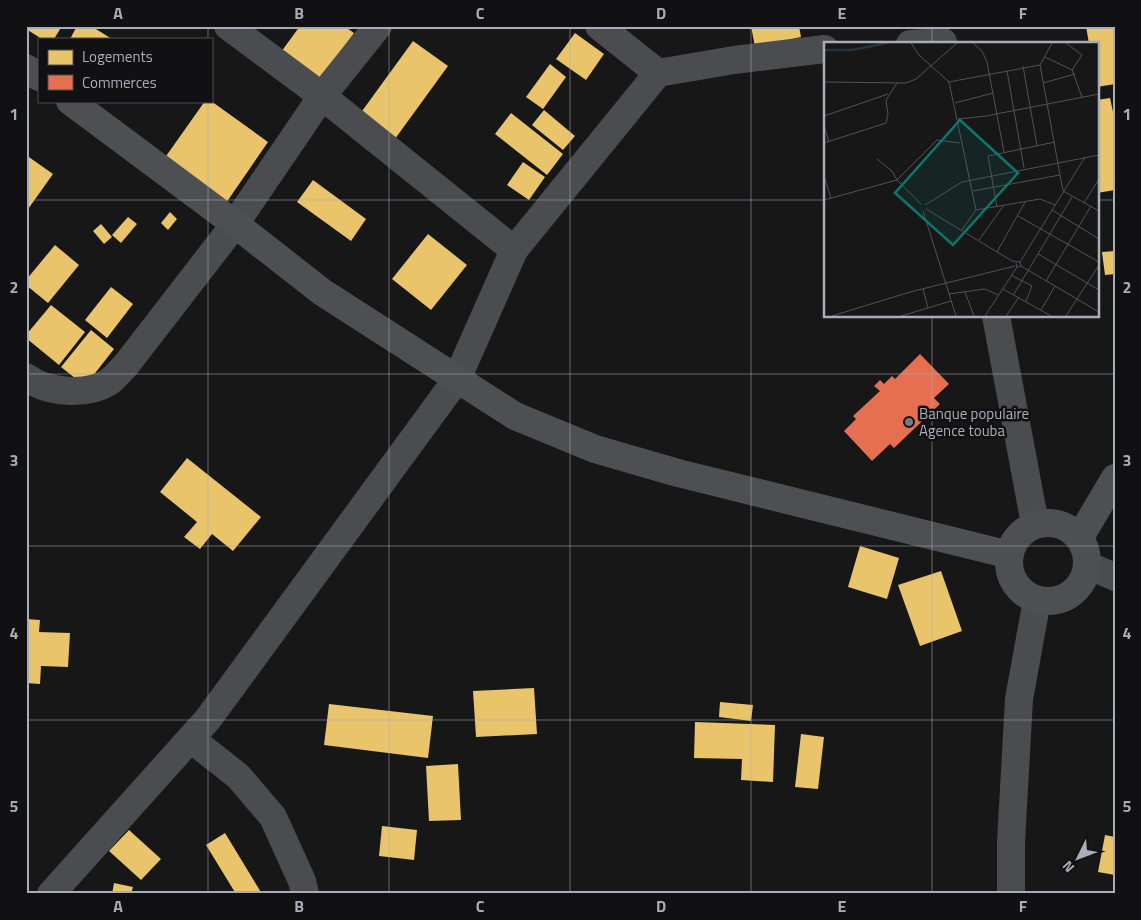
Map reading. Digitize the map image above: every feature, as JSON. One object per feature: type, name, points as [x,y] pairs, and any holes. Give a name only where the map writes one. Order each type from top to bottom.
[{"type":"main road","points":[[26,68],[38,76]]},
{"type":"main road","points":[[71,102],[235,224],[322,292],[515,416],[596,449],[678,473],[1010,555]]},
{"type":"main road","points":[[1080,537],[1115,478]]},
{"type":"main road","points":[[1048,521],[1060,523],[1070,528],[1080,537],[1086,550],[1087,564],[1084,578],[1076,590],[1065,598],[1051,602],[1037,600],[1024,593],[1015,582],[1010,569],[1010,555],[1013,544],[1022,532],[1036,524],[1048,521]]},
{"type":"street","points":[[228,26],[322,96],[514,250]]},
{"type":"street","points":[[26,378],[58,390],[86,391],[109,382],[126,365],[235,224],[322,96],[378,26]]},
{"type":"street","points":[[598,26],[658,73]]},
{"type":"street","points":[[919,42],[942,37]]},
{"type":"street","points":[[51,894],[208,719],[457,379],[514,250],[658,73],[734,60],[824,49]]},
{"type":"street","points":[[996,318],[1036,524]]},
{"type":"street","points":[[1087,564],[1115,578]]},
{"type":"street","points":[[1011,894],[1011,842],[1019,699],[1037,600]]},
{"type":"street","points":[[191,739],[238,776],[273,817],[302,881],[305,894]]},
{"type":"building: Logements","points":[[26,26],[62,26],[55,38],[40,38],[26,29]]},
{"type":"building: Logements","points":[[77,26],[91,26],[110,38],[71,38]]},
{"type":"building: Logements","points":[[300,26],[344,26],[354,33],[320,80],[281,52]]},
{"type":"building: Logements","points":[[751,26],[799,26],[801,37],[755,47]]},
{"type":"building: Logements","points":[[1086,26],[1115,26],[1115,84],[1098,87],[1098,42],[1089,42]]},
{"type":"building: Logements","points":[[575,33],[604,54],[586,80],[556,59]]},
{"type":"building: Logements","points":[[413,41],[448,66],[392,143],[357,118]]},
{"type":"building: Logements","points":[[550,64],[566,77],[543,109],[526,97]]},
{"type":"building: Logements","points":[[1110,98],[1115,121],[1115,190],[1098,193],[1098,100]]},
{"type":"building: Logements","points":[[204,102],[212,102],[268,142],[226,203],[164,159]]},
{"type":"building: Logements","points":[[544,110],[575,136],[563,150],[532,125]]},
{"type":"building: Logements","points":[[511,113],[563,154],[547,175],[495,134]]},
{"type":"building: Logements","points":[[26,155],[53,174],[26,212]]},
{"type":"building: Logements","points":[[523,162],[545,177],[529,200],[507,185]]},
{"type":"building: Logements","points":[[313,180],[366,219],[351,241],[297,202]]},
{"type":"building: Logements","points":[[170,212],[177,219],[168,230],[161,223]]},
{"type":"building: Logements","points":[[128,217],[137,224],[121,243],[112,235]]},
{"type":"building: Logements","points":[[101,224],[112,237],[104,244],[93,231]]},
{"type":"building: Logements","points":[[428,234],[467,265],[431,310],[392,279]]},
{"type":"building: Logements","points":[[55,245],[79,265],[48,303],[26,285],[26,280]]},
{"type":"building: Logements","points":[[1115,251],[1115,274],[1105,275],[1102,252]]},
{"type":"building: Logements","points":[[111,287],[133,304],[107,338],[85,320]]},
{"type":"building: Logements","points":[[51,305],[85,332],[59,365],[26,338],[26,335]]},
{"type":"building: Logements","points":[[91,330],[114,349],[85,386],[61,367]]},
{"type":"building: Logements","points":[[187,458],[261,517],[233,551],[212,534],[200,549],[184,537],[197,522],[160,492]]},
{"type":"building: Logements","points":[[860,546],[899,558],[887,599],[848,587]]},
{"type":"building: Logements","points":[[941,571],[962,631],[920,646],[898,585]]},
{"type":"building: Logements","points":[[26,619],[40,620],[39,632],[70,633],[68,667],[41,666],[40,684],[26,683]]},
{"type":"building: Logements","points":[[534,688],[537,734],[476,737],[473,691]]},
{"type":"building: Logements","points":[[720,702],[753,705],[751,721],[719,717]]},
{"type":"building: Logements","points":[[329,704],[433,716],[428,758],[324,745]]},
{"type":"building: Logements","points":[[695,722],[775,725],[773,782],[741,780],[742,759],[694,758]]},
{"type":"building: Logements","points":[[801,734],[824,737],[818,789],[795,787]]},
{"type":"building: Logements","points":[[458,764],[461,820],[429,821],[426,766]]},
{"type":"building: Logements","points":[[382,826],[417,830],[414,860],[379,856]]},
{"type":"building: Logements","points":[[129,830],[161,859],[141,880],[109,851]]},
{"type":"building: Logements","points":[[225,833],[262,894],[236,894],[206,845]]},
{"type":"building: Logements","points":[[1105,835],[1115,837],[1115,875],[1098,872]]},
{"type":"building: Logements","points":[[114,883],[133,887],[131,894],[112,894]]},
{"type":"building: Commerces","points":[[920,354],[949,384],[934,398],[940,404],[894,448],[890,444],[872,461],[844,431],[856,419],[853,416],[880,391],[874,386],[880,380],[884,384],[892,376],[895,379]]},
{"type":"place","name":"Banque populaire Agence touba","points":[[909,422]]}]
